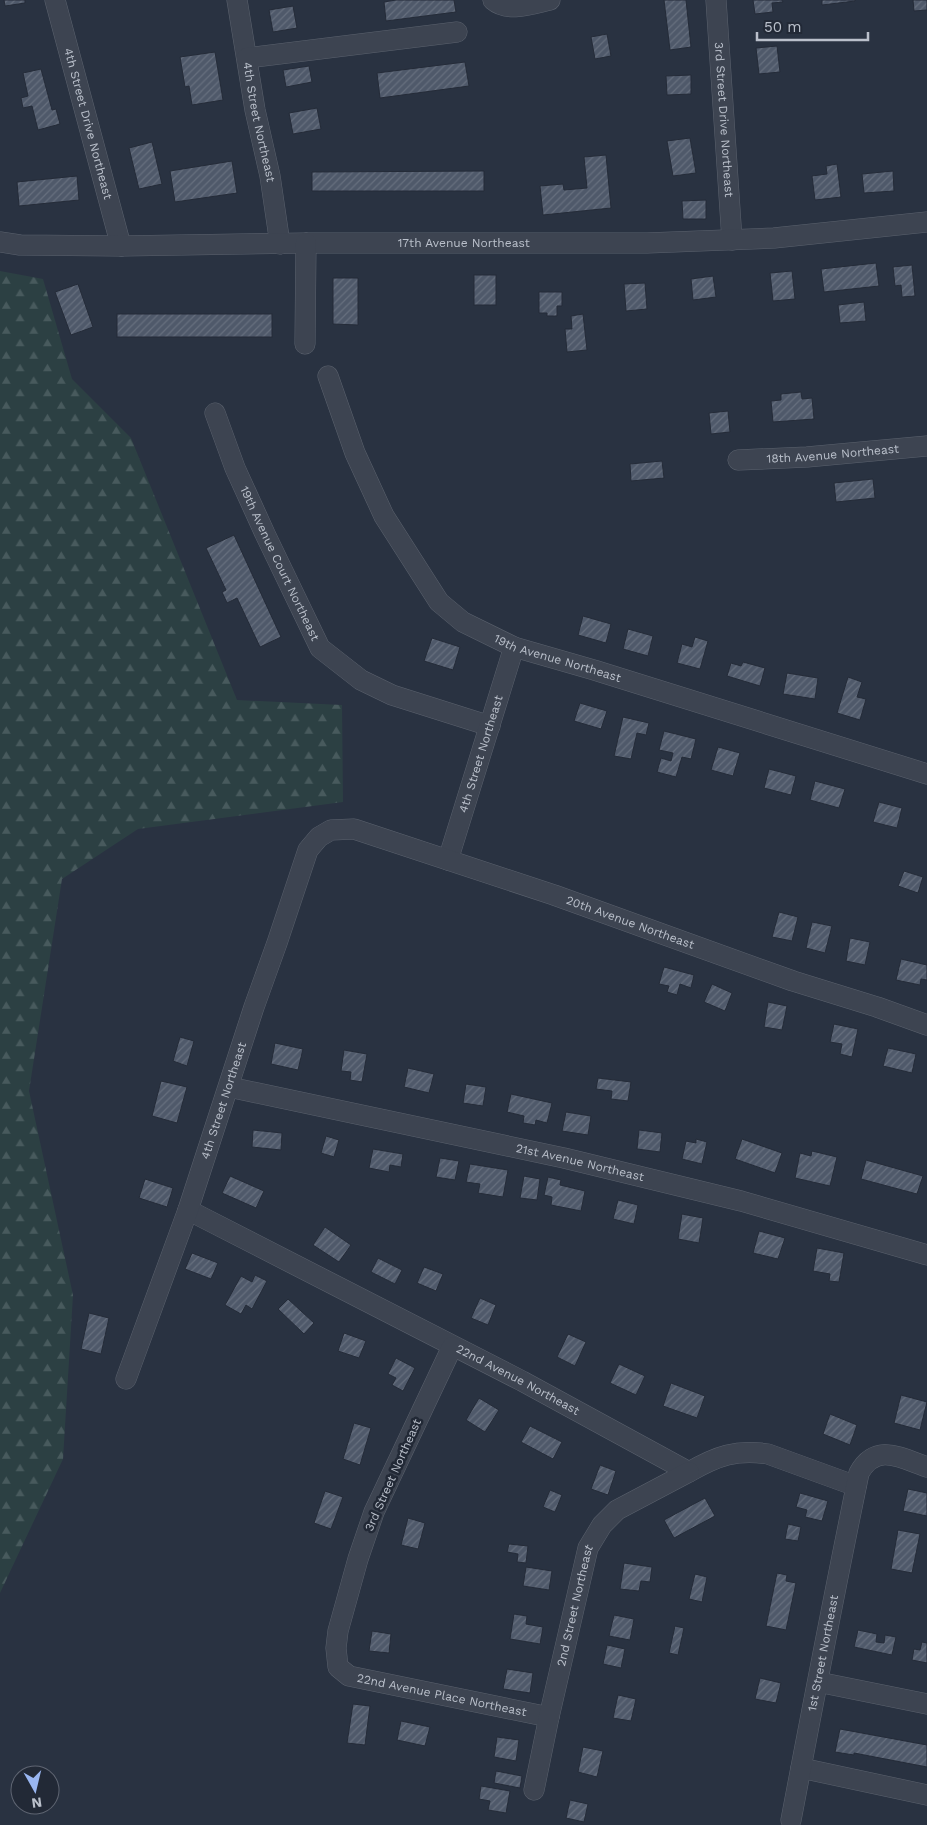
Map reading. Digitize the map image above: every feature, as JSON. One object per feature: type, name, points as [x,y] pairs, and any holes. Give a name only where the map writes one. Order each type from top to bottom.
[{"type":"street","name":"4th Street Drive Northeast","points":[[55,0],[121,246]]},
{"type":"street","name":"4th Street Northeast","points":[[237,0],[255,110],[270,176],[280,244]]},
{"type":"street","points":[[496,2],[504,7],[522,6],[550,0]]},
{"type":"street","name":"3rd Street Drive Northeast","points":[[716,0],[732,240]]},
{"type":"street","points":[[247,58],[457,32]]},
{"type":"street","name":"17th Avenue Northeast","points":[[0,242],[20,245],[121,246],[306,243],[514,244],[732,240],[774,238],[927,222]]},
{"type":"street","points":[[305,344],[306,243]]},
{"type":"street","name":"19th Avenue Northeast","points":[[328,376],[355,453],[384,516],[439,602],[463,622],[514,647],[594,670],[927,774]]},
{"type":"street","name":"19th Avenue Court Northeast","points":[[214,413],[235,468],[320,648],[361,680],[383,692],[490,726]]},
{"type":"street","name":"18th Avenue Northeast","points":[[738,460],[807,457],[927,446]]},
{"type":"street","name":"4th Street Northeast","points":[[448,860],[514,647]]},
{"type":"street","name":"4th Street Northeast","points":[[126,1379],[188,1210],[254,1007],[308,850],[319,837],[331,830]]},
{"type":"street","name":"20th Avenue Northeast","points":[[331,830],[354,830],[448,860],[554,895],[793,981],[877,1007],[927,1025]]},
{"type":"street","name":"21st Avenue Northeast","points":[[229,1087],[564,1158],[741,1201],[927,1255]]},
{"type":"street","name":"22nd Avenue Northeast","points":[[188,1210],[566,1405],[689,1472]]},
{"type":"street","name":"3rd Street Northeast","points":[[338,1667],[336,1657],[338,1632],[358,1560],[374,1512],[452,1347]]},
{"type":"street","points":[[689,1472],[722,1455],[755,1452],[768,1454],[856,1486]]},
{"type":"street","name":"1st Street Northeast","points":[[791,1820],[859,1473],[863,1466],[872,1458],[884,1454],[891,1454],[927,1467]]},
{"type":"street","name":"2nd Street Northeast","points":[[534,1790],[584,1561],[594,1536],[617,1510],[689,1472]]},
{"type":"street","name":"22nd Avenue Place Northeast","points":[[338,1667],[349,1676],[549,1717]]},
{"type":"street","points":[[818,1682],[927,1704]]},
{"type":"street","points":[[801,1768],[927,1795]]},
{"type":"green space","points":[[0,271],[43,279],[72,379],[131,438],[237,700],[342,705],[343,802],[138,829],[62,879],[29,1091],[73,1295],[63,1459],[0,1593]]},
{"type":"building","points":[[4,0],[25,0],[25,3],[5,6]]},
{"type":"building","points":[[396,0],[454,0],[456,12],[386,21],[384,2]]},
{"type":"building","points":[[664,0],[686,0],[691,47],[670,50]]},
{"type":"building","points":[[753,0],[782,0],[783,2],[772,3],[773,12],[755,14]]},
{"type":"building","points":[[822,0],[855,0],[855,1],[822,5]]},
{"type":"building","points":[[913,0],[927,0],[927,10],[914,11]]},
{"type":"building","points":[[293,6],[297,28],[273,32],[269,10]]},
{"type":"building","points":[[607,34],[611,56],[595,59],[591,37]]},
{"type":"building","points":[[777,46],[780,72],[759,74],[756,48]]},
{"type":"building","points":[[215,52],[223,100],[192,105],[189,86],[185,87],[180,57]]},
{"type":"building","points":[[465,62],[469,86],[380,98],[377,73]]},
{"type":"building","points":[[309,66],[312,82],[286,87],[283,70]]},
{"type":"building","points":[[41,69],[52,110],[56,109],[60,124],[38,130],[32,106],[23,108],[21,98],[28,96],[23,73]]},
{"type":"building","points":[[691,75],[691,94],[667,95],[666,76]]},
{"type":"building","points":[[317,108],[321,129],[293,134],[289,113]]},
{"type":"building","points":[[690,138],[696,173],[673,176],[667,141]]},
{"type":"building","points":[[152,142],[162,184],[139,189],[129,148]]},
{"type":"building","points":[[606,155],[611,208],[543,215],[540,186],[563,184],[564,190],[587,188],[584,157]]},
{"type":"building","points":[[232,161],[237,193],[175,202],[170,171]]},
{"type":"building","points":[[837,164],[841,197],[815,200],[812,176],[827,174],[826,166]]},
{"type":"building","points":[[484,171],[484,191],[312,191],[312,172]]},
{"type":"building","points":[[893,171],[894,191],[864,193],[862,174]]},
{"type":"building","points":[[77,176],[79,200],[19,206],[17,182]]},
{"type":"building","points":[[706,200],[706,219],[683,219],[682,201]]},
{"type":"building","points":[[876,263],[879,286],[824,292],[821,269]]},
{"type":"building","points":[[912,265],[915,296],[902,297],[901,285],[895,286],[893,267]]},
{"type":"building","points":[[792,271],[795,299],[773,301],[770,273]]},
{"type":"building","points":[[474,275],[496,275],[496,305],[474,305]]},
{"type":"building","points":[[713,276],[716,297],[693,300],[691,279]]},
{"type":"building","points":[[333,278],[358,278],[358,325],[333,324]]},
{"type":"building","points":[[645,283],[647,309],[626,311],[624,284]]},
{"type":"building","points":[[78,284],[93,327],[71,335],[55,292]]},
{"type":"building","points":[[539,292],[562,292],[562,306],[557,306],[557,316],[547,316],[547,313],[539,313]]},
{"type":"building","points":[[864,302],[866,321],[840,323],[838,305]]},
{"type":"building","points":[[117,314],[272,314],[272,337],[117,337]]},
{"type":"building","points":[[583,314],[587,350],[567,352],[565,329],[572,329],[571,316]]},
{"type":"building","points":[[801,392],[802,399],[812,398],[814,419],[773,422],[771,401],[781,400],[781,394]]},
{"type":"building","points":[[728,411],[730,432],[711,434],[709,413]]},
{"type":"building","points":[[662,461],[664,478],[631,481],[630,464]]},
{"type":"building","points":[[873,479],[875,498],[836,502],[834,483]]},
{"type":"building","points":[[234,535],[281,637],[260,647],[237,598],[227,603],[222,592],[226,590],[206,548]]},
{"type":"building","points":[[583,616],[611,624],[606,643],[578,635]]},
{"type":"building","points":[[628,629],[653,636],[648,656],[623,649]]},
{"type":"building","points":[[695,637],[708,641],[700,669],[677,663],[682,644],[692,647]]},
{"type":"building","points":[[432,638],[460,647],[453,670],[424,661]]},
{"type":"building","points":[[743,662],[765,668],[760,686],[727,676],[731,663],[741,666]]},
{"type":"building","points":[[787,673],[818,678],[815,699],[783,694]]},
{"type":"building","points":[[848,677],[862,682],[857,697],[866,699],[860,720],[837,713]]},
{"type":"building","points":[[580,703],[607,711],[601,729],[574,721]]},
{"type":"building","points":[[623,717],[649,723],[646,735],[637,733],[631,759],[614,756]]},
{"type":"building","points":[[664,731],[696,739],[691,759],[682,757],[676,777],[657,772],[661,758],[671,761],[673,753],[659,750]]},
{"type":"building","points":[[718,747],[740,753],[733,776],[711,770]]},
{"type":"building","points":[[769,769],[796,776],[791,795],[764,788]]},
{"type":"building","points":[[815,781],[845,789],[839,808],[810,800]]},
{"type":"building","points":[[879,802],[902,808],[897,828],[873,822]]},
{"type":"building","points":[[904,871],[923,877],[918,893],[898,886]]},
{"type":"building","points":[[779,912],[798,917],[792,941],[772,937]]},
{"type":"building","points":[[812,922],[832,926],[825,953],[806,948]]},
{"type":"building","points":[[850,938],[870,942],[865,965],[846,961]]},
{"type":"building","points":[[901,959],[927,965],[927,980],[921,979],[920,985],[896,980]]},
{"type":"building","points":[[664,967],[694,975],[691,988],[680,984],[677,995],[667,992],[669,986],[659,984]]},
{"type":"building","points":[[712,984],[732,993],[725,1011],[704,1002]]},
{"type":"building","points":[[768,1002],[787,1006],[782,1030],[764,1027]]},
{"type":"building","points":[[834,1024],[858,1029],[852,1057],[840,1054],[842,1044],[830,1042]]},
{"type":"building","points":[[180,1037],[194,1041],[187,1066],[173,1061]]},
{"type":"building","points":[[275,1043],[303,1049],[298,1070],[271,1064]]},
{"type":"building","points":[[888,1048],[916,1054],[912,1073],[883,1066]]},
{"type":"building","points":[[344,1050],[367,1054],[362,1082],[350,1080],[351,1072],[341,1071]]},
{"type":"building","points":[[408,1068],[434,1074],[429,1093],[404,1087]]},
{"type":"building","points":[[598,1078],[631,1082],[628,1101],[611,1099],[612,1091],[596,1089]]},
{"type":"building","points":[[161,1081],[187,1087],[177,1123],[152,1116]]},
{"type":"building","points":[[466,1084],[486,1087],[483,1106],[463,1103]]},
{"type":"building","points":[[511,1094],[552,1103],[547,1123],[536,1120],[535,1125],[523,1123],[524,1116],[507,1112]]},
{"type":"building","points":[[566,1112],[591,1116],[588,1135],[562,1131]]},
{"type":"building","points":[[253,1130],[282,1133],[281,1150],[252,1147]]},
{"type":"building","points":[[639,1130],[662,1133],[660,1152],[637,1149]]},
{"type":"building","points":[[326,1136],[339,1140],[334,1157],[321,1153]]},
{"type":"building","points":[[696,1139],[707,1142],[702,1164],[682,1159],[686,1141],[696,1143]]},
{"type":"building","points":[[742,1139],[782,1153],[775,1173],[735,1159]]},
{"type":"building","points":[[373,1149],[403,1154],[401,1167],[390,1165],[389,1172],[369,1168]]},
{"type":"building","points":[[812,1151],[837,1157],[830,1186],[795,1178],[800,1153],[811,1156]]},
{"type":"building","points":[[440,1158],[459,1161],[455,1180],[436,1177]]},
{"type":"building","points":[[866,1160],[923,1176],[917,1194],[861,1179]]},
{"type":"building","points":[[470,1164],[508,1170],[503,1197],[478,1193],[480,1184],[466,1182]]},
{"type":"building","points":[[230,1176],[264,1191],[256,1208],[222,1193]]},
{"type":"building","points":[[524,1176],[540,1179],[537,1200],[520,1198]]},
{"type":"building","points":[[548,1177],[561,1180],[560,1185],[585,1191],[581,1211],[551,1205],[552,1197],[544,1195]]},
{"type":"building","points":[[145,1179],[173,1188],[167,1207],[139,1198]]},
{"type":"building","points":[[618,1200],[638,1205],[634,1224],[613,1219]]},
{"type":"building","points":[[682,1214],[703,1218],[699,1243],[678,1239]]},
{"type":"building","points":[[325,1227],[351,1245],[339,1262],[313,1245]]},
{"type":"building","points":[[759,1231],[785,1238],[778,1259],[753,1253]]},
{"type":"building","points":[[817,1248],[844,1253],[839,1282],[829,1281],[830,1274],[813,1271]]},
{"type":"building","points":[[192,1253],[218,1263],[211,1279],[185,1269]]},
{"type":"building","points":[[378,1258],[402,1270],[395,1284],[371,1272]]},
{"type":"building","points":[[424,1267],[443,1274],[436,1291],[417,1283]]},
{"type":"building","points":[[255,1275],[267,1281],[252,1309],[246,1305],[241,1314],[225,1305],[241,1276],[252,1282]]},
{"type":"building","points":[[480,1298],[496,1305],[488,1325],[471,1318]]},
{"type":"building","points":[[288,1299],[314,1323],[304,1334],[278,1309]]},
{"type":"building","points":[[89,1313],[109,1318],[101,1354],[81,1349]]},
{"type":"building","points":[[344,1333],[366,1341],[359,1358],[338,1351]]},
{"type":"building","points":[[568,1334],[586,1342],[575,1366],[557,1357]]},
{"type":"building","points":[[396,1358],[415,1368],[403,1391],[392,1385],[396,1378],[388,1374]]},
{"type":"building","points":[[619,1364],[645,1376],[636,1395],[610,1383]]},
{"type":"building","points":[[671,1383],[705,1396],[697,1418],[663,1406]]},
{"type":"building","points":[[901,1395],[927,1402],[920,1430],[894,1423]]},
{"type":"building","points":[[479,1398],[499,1410],[485,1432],[466,1420]]},
{"type":"building","points":[[830,1414],[857,1425],[850,1445],[823,1434]]},
{"type":"building","points":[[354,1423],[371,1428],[360,1465],[343,1459]]},
{"type":"building","points":[[530,1426],[562,1442],[553,1459],[521,1442]]},
{"type":"building","points":[[600,1465],[616,1471],[608,1495],[591,1489]]},
{"type":"building","points":[[908,1489],[927,1493],[927,1516],[903,1511]]},
{"type":"building","points":[[550,1490],[562,1495],[555,1512],[543,1507]]},
{"type":"building","points":[[325,1491],[343,1497],[331,1529],[314,1523]]},
{"type":"building","points":[[800,1493],[828,1501],[822,1521],[805,1517],[807,1510],[796,1507]]},
{"type":"building","points":[[705,1498],[715,1516],[674,1538],[664,1520]]},
{"type":"building","points":[[408,1518],[425,1523],[418,1549],[401,1545]]},
{"type":"building","points":[[788,1524],[801,1527],[798,1541],[785,1539]]},
{"type":"building","points":[[898,1530],[920,1534],[912,1573],[891,1569]]},
{"type":"building","points":[[509,1544],[528,1546],[526,1563],[517,1562],[518,1554],[507,1552]]},
{"type":"building","points":[[624,1563],[652,1567],[650,1582],[641,1581],[639,1591],[620,1589]]},
{"type":"building","points":[[526,1567],[552,1571],[549,1590],[523,1586]]},
{"type":"building","points":[[777,1573],[787,1575],[786,1581],[796,1583],[786,1630],[766,1626]]},
{"type":"building","points":[[695,1574],[707,1577],[702,1602],[689,1599]]},
{"type":"building","points":[[514,1614],[527,1616],[526,1624],[543,1627],[540,1644],[510,1639]]},
{"type":"building","points":[[614,1615],[634,1619],[630,1640],[609,1636]]},
{"type":"building","points":[[675,1626],[684,1628],[678,1655],[669,1653]]},
{"type":"building","points":[[858,1630],[877,1634],[876,1642],[884,1643],[885,1635],[896,1637],[892,1655],[854,1647]]},
{"type":"building","points":[[372,1631],[391,1634],[389,1653],[369,1651]]},
{"type":"building","points":[[922,1642],[927,1643],[927,1663],[912,1660],[914,1649],[920,1650]]},
{"type":"building","points":[[607,1645],[625,1649],[621,1668],[603,1664]]},
{"type":"building","points":[[507,1669],[533,1673],[530,1693],[503,1689]]},
{"type":"building","points":[[760,1678],[781,1683],[776,1703],[755,1699]]},
{"type":"building","points":[[618,1695],[636,1699],[631,1721],[613,1718]]},
{"type":"building","points":[[353,1704],[370,1706],[365,1745],[347,1743]]},
{"type":"building","points":[[401,1721],[430,1727],[425,1746],[397,1740]]},
{"type":"building","points":[[840,1729],[927,1745],[927,1767],[854,1753],[854,1755],[835,1752]]},
{"type":"building","points":[[497,1737],[519,1740],[516,1761],[494,1757]]},
{"type":"building","points":[[583,1747],[603,1751],[597,1777],[578,1772]]},
{"type":"building","points":[[496,1771],[522,1776],[520,1788],[494,1783]]},
{"type":"building","points":[[481,1786],[510,1791],[506,1813],[488,1810],[490,1801],[479,1799]]},
{"type":"building","points":[[570,1800],[588,1804],[584,1822],[566,1818]]}]
